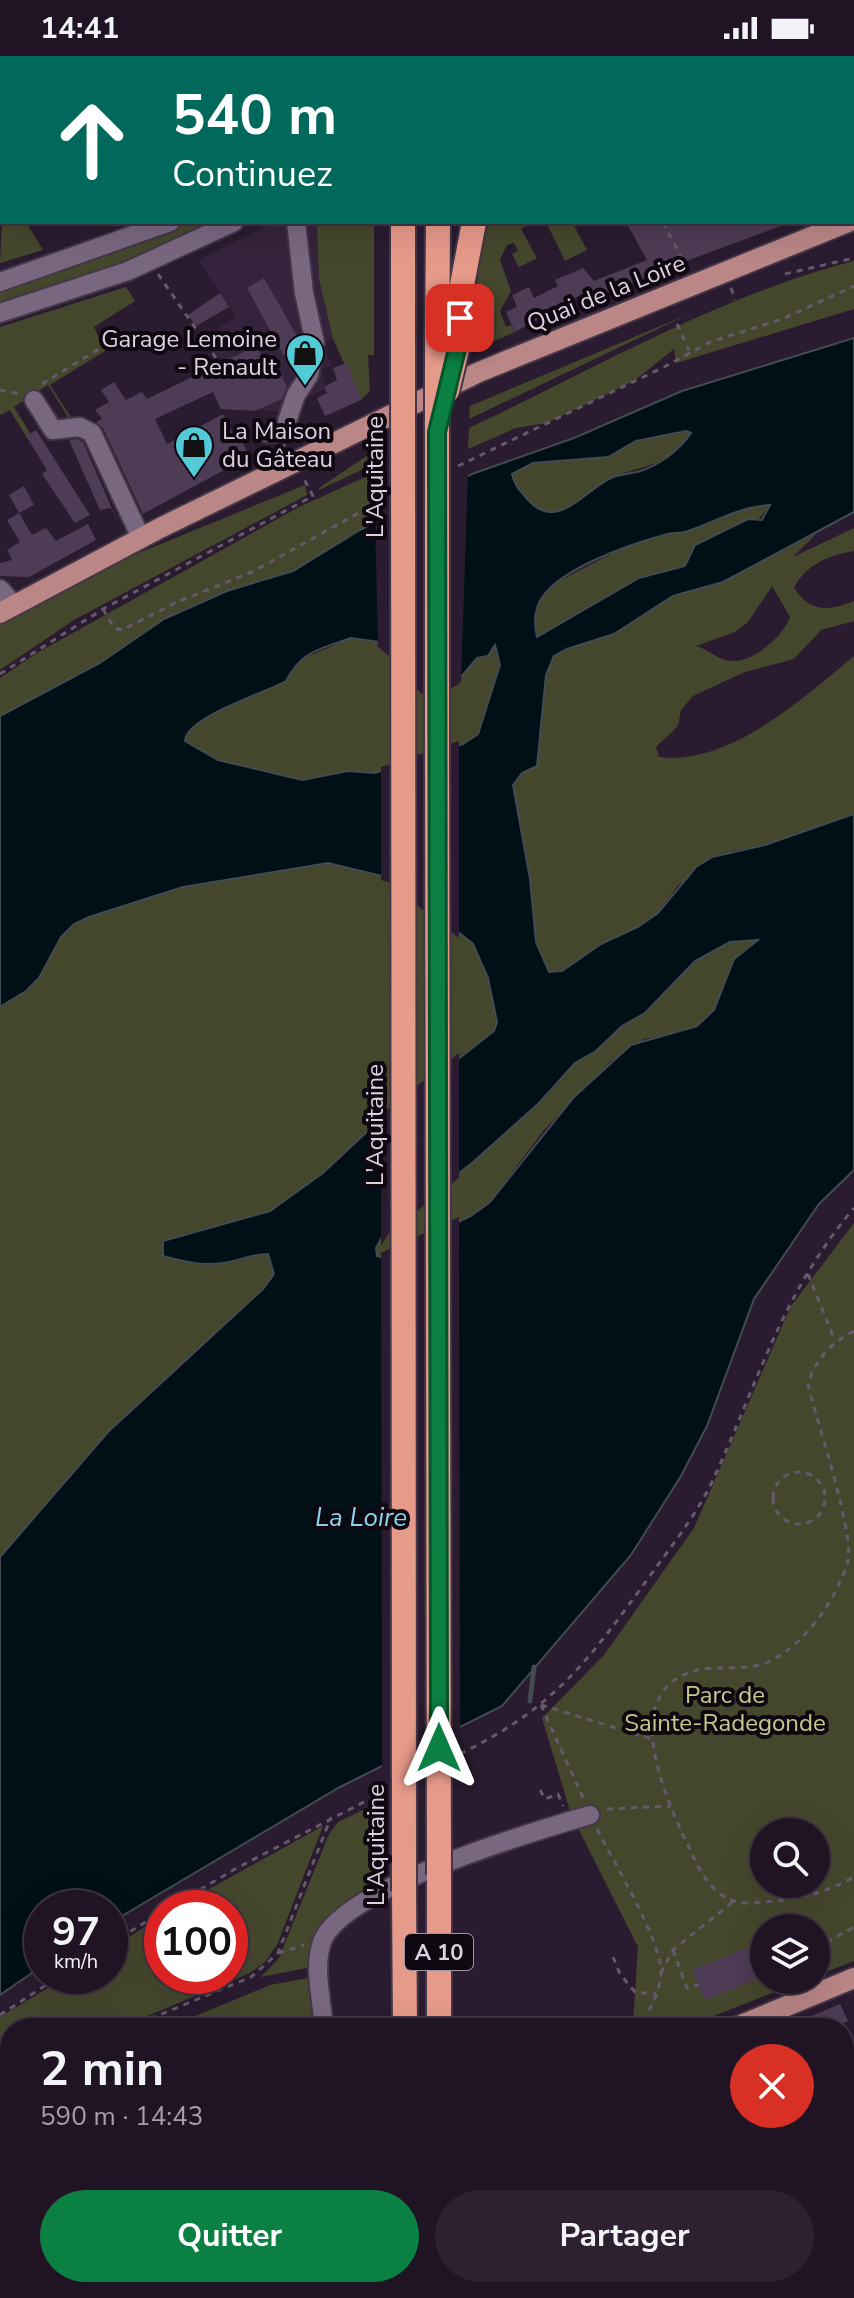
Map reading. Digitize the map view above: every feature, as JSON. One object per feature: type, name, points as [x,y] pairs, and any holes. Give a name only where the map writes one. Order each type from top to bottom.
[{"type":"highway","points":[[394,224],[403,280]]},
{"type":"highway","name":"L'Aquitaine","points":[[403,224],[405,2018]]},
{"type":"highway","name":"A 10","points":[[438,224],[448,350],[437,432],[439,2018]]},
{"type":"highway","points":[[448,350],[474,224]]},
{"type":"main road","name":"Quai de la Loire","points":[[7,609],[141,538],[479,372],[844,224]]},
{"type":"main road","points":[[758,2018],[854,1978]]},
{"type":"street","points":[[0,282],[164,224]]},
{"type":"street","points":[[0,313],[128,271],[230,224]]},
{"type":"street","points":[[287,421],[296,395],[309,375],[315,343],[304,293],[296,224]]},
{"type":"street","points":[[32,394],[53,430],[80,427],[92,433],[141,538]]},
{"type":"street","points":[[0,589],[7,609]]},
{"type":"street","points":[[323,2018],[318,1958],[323,1939],[348,1911],[468,1853],[590,1815]]},
{"type":"path","points":[[664,224],[686,267]]},
{"type":"path","points":[[785,274],[854,258]]},
{"type":"path","points":[[446,471],[664,367],[690,351],[782,319],[854,286]]},
{"type":"path","points":[[167,289],[225,371]]},
{"type":"path","points":[[677,324],[690,351]]},
{"type":"path","points":[[0,390],[32,394],[102,347],[104,330]]},
{"type":"path","points":[[280,448],[313,429]]},
{"type":"path","points":[[0,674],[103,609],[313,496]]},
{"type":"path","points":[[103,609],[114,628],[122,630],[177,602],[252,572],[391,496]]},
{"type":"path","points":[[541,1705],[571,1681],[600,1646],[685,1528],[724,1455],[777,1324],[807,1272],[854,1208]]},
{"type":"path","points":[[807,1272],[835,1341]]},
{"type":"path","points":[[854,1331],[835,1341],[816,1365],[808,1385],[847,1521],[851,1549],[841,1579],[801,1638],[773,1660],[745,1667],[698,1670],[667,1684],[653,1712],[653,1740],[671,1806],[702,1874],[718,1893],[734,1901],[802,1898],[854,1877]]},
{"type":"path","points":[[796,1472],[813,1476],[824,1490],[823,1507],[805,1523],[789,1522],[773,1503],[775,1486],[780,1479],[796,1472]]},
{"type":"path","points":[[824,1490],[835,1486]]},
{"type":"path","points":[[541,1705],[653,1740]]},
{"type":"path","points":[[541,1705],[590,1815],[654,1944],[661,1973]]},
{"type":"path","points":[[540,1790],[545,1799],[558,1794],[569,1821]]},
{"type":"path","points":[[590,1815],[613,1807],[671,1806]]},
{"type":"path","points":[[201,1890],[331,1817],[278,1953]]},
{"type":"path","points":[[643,2018],[673,1950],[734,1901]]},
{"type":"path","points":[[830,1940],[854,1927]]},
{"type":"path","points":[[152,2018],[251,1977],[278,1953],[323,1939]]},
{"type":"path","points":[[673,1950],[687,1988],[699,1985]]},
{"type":"path","points":[[613,1957],[635,1992],[656,1994]]},
{"type":"path","points":[[0,2015],[32,1994]]},
{"type":"shaded area","points":[[270,224],[288,224],[292,230],[302,224],[318,224],[319,279],[333,339],[322,344],[332,366],[322,369],[325,389],[299,402],[302,415],[248,408],[223,359],[215,356],[204,338],[236,317],[198,260]]},
{"type":"green space","points":[[2,224],[27,224],[43,250],[0,263]]},
{"type":"green space","points":[[176,224],[224,224],[191,242],[0,311],[0,289],[83,262]]},
{"type":"green space","points":[[317,224],[374,224],[374,355],[368,355],[370,391],[361,400],[333,339],[319,279]]},
{"type":"green space","points":[[488,224],[530,224],[521,229],[537,258],[519,267],[512,254],[518,251],[514,243],[507,245],[500,260],[511,291],[500,311],[506,327],[511,325],[515,332],[471,351],[479,259]]},
{"type":"green space","points":[[547,224],[573,224],[587,250],[565,261]]},
{"type":"green space","points":[[854,261],[854,309],[676,363],[674,349],[634,381],[547,423],[516,428],[468,449],[469,428],[610,358],[756,293]]},
{"type":"green space","points":[[126,287],[135,301],[94,327],[105,351],[50,385],[74,422],[56,425],[68,417],[48,385],[14,407],[32,436],[27,438],[10,410],[0,415],[0,327]]},
{"type":"green space","points":[[689,314],[469,419],[470,406]]},
{"type":"green space","points":[[686,431],[691,433],[664,459],[612,477],[561,511],[539,509],[520,491],[512,474],[533,463],[608,457],[636,441]]},
{"type":"green space","points":[[374,451],[374,464],[319,490],[319,488]]},
{"type":"green space","points":[[374,473],[375,522],[293,571],[227,591],[164,619],[100,663],[0,716],[0,678],[37,653],[299,507]]},
{"type":"green space","points":[[305,485],[307,495],[74,620],[0,670],[0,623],[102,568]]},
{"type":"green space","points":[[770,504],[752,524],[704,548],[685,566],[639,578],[537,638],[534,622],[542,596],[561,580],[619,550],[668,533],[685,532],[734,510]]},
{"type":"green space","points":[[854,528],[854,551],[819,562],[804,573],[794,588],[807,602],[821,608],[854,601],[854,621],[821,630],[794,659],[745,672],[693,696],[681,710],[678,726],[656,747],[659,757],[686,757],[739,740],[789,708],[854,656],[854,814],[765,845],[732,851],[678,885],[658,913],[638,927],[601,944],[562,971],[548,972],[536,942],[530,879],[513,785],[522,773],[537,766],[546,675],[554,656],[614,634],[673,596],[723,582],[817,533],[793,557]],"holes":[[[772,586],[790,617],[772,642],[744,659],[725,660],[696,646],[735,632],[748,622]]]},
{"type":"green space","points":[[351,638],[379,642],[461,677],[477,658],[490,654],[495,643],[500,665],[478,734],[464,744],[375,773],[348,771],[302,780],[218,760],[185,741],[191,728],[207,716],[239,703],[299,660]]},
{"type":"green space","points":[[328,863],[390,878],[473,944],[488,978],[497,1023],[494,1030],[372,1127],[323,1173],[270,1211],[163,1241],[228,1263],[253,1254],[268,1254],[274,1274],[263,1289],[108,1432],[0,1557],[0,1007],[26,991],[39,978],[61,937],[74,924],[89,917],[183,887]]},
{"type":"green space","points":[[759,940],[741,952],[714,1010],[697,1026],[682,1033],[644,1039],[610,1062],[544,1130],[490,1202],[471,1216],[384,1258],[377,1256],[376,1248],[386,1230],[472,1163],[539,1103],[575,1063],[596,1051],[622,1026],[645,1013],[695,961],[730,942]]},
{"type":"green space","name":"Parc de Sainte-Radegonde","points":[[854,1223],[854,1961],[830,1970],[830,1914],[750,1914],[750,1994],[769,1994],[708,2018],[633,2018],[638,1947],[571,1814],[542,1718],[604,1655],[694,1528],[791,1306]]},
{"type":"green space","points":[[367,1808],[377,1872],[312,1967],[261,1977],[279,1958],[329,1834],[338,1822]]},
{"type":"green space","points":[[323,1826],[277,1945],[265,1962],[248,1974],[248,1890],[207,1890]]},
{"type":"green space","points":[[144,1927],[144,1994],[200,1994],[143,2018],[0,2018],[38,1994],[128,1994],[128,1938]]},
{"type":"green space","points":[[308,1978],[314,2018],[191,2018],[270,1985]]},
{"type":"water","name":"La Loire","points":[[854,338],[854,512],[723,582],[673,596],[614,634],[554,656],[546,675],[537,766],[522,773],[513,785],[530,879],[536,942],[549,972],[562,971],[601,944],[638,927],[658,913],[696,867],[712,857],[765,845],[854,814],[854,1170],[819,1204],[754,1299],[707,1426],[681,1476],[631,1555],[502,1706],[340,1787],[166,1890],[144,1890],[144,1903],[128,1912],[128,1890],[24,1890],[24,1978],[0,1995],[0,1557],[108,1432],[263,1289],[274,1274],[268,1254],[212,1264],[196,1263],[163,1256],[163,1241],[270,1211],[323,1173],[372,1127],[494,1031],[497,1022],[488,978],[473,944],[390,878],[328,863],[183,887],[89,917],[74,924],[61,937],[39,978],[26,991],[0,1007],[0,716],[100,663],[164,619],[227,591],[293,571],[360,530],[472,474],[574,438],[682,391]],"holes":[[[686,431],[691,433],[681,446],[660,462],[645,470],[613,477],[561,510],[550,512],[539,509],[528,500],[513,478],[512,474],[533,463],[608,457],[636,441]],[[770,505],[762,520],[748,519],[695,545],[685,566],[639,578],[537,637],[536,616],[543,596],[553,585],[582,566],[634,544],[688,531],[738,511]],[[351,638],[379,642],[461,677],[477,658],[488,656],[495,645],[500,665],[478,734],[463,744],[375,773],[348,771],[302,780],[218,760],[185,741],[198,723],[228,706],[286,681],[305,657]],[[758,940],[734,959],[714,1010],[697,1026],[631,1045],[574,1097],[490,1202],[471,1216],[384,1258],[377,1256],[376,1248],[386,1230],[472,1163],[539,1103],[575,1063],[596,1051],[622,1026],[645,1013],[695,961],[730,942]]]},
{"type":"pier","points":[[468,472],[461,682],[448,691],[424,695],[408,681],[398,663],[378,647],[375,518]]},
{"type":"pier","points":[[459,741],[459,938],[388,882],[381,880],[381,767]]},
{"type":"pier","points":[[459,1053],[459,1178],[389,1233],[381,1246],[381,1114]]},
{"type":"pier","points":[[459,1217],[460,1731],[382,1770],[381,1253]]},
{"type":"building","points":[[627,224],[786,224],[681,263],[682,267],[661,276],[659,272],[586,302],[582,294],[515,332],[506,312],[517,307],[512,295],[529,287],[534,298],[558,286],[555,280],[583,268],[594,281],[647,260]]},
{"type":"building","points":[[264,278],[302,345],[284,356],[247,288]]},
{"type":"building","points":[[220,293],[229,307],[196,326],[188,315]]},
{"type":"building","points":[[256,346],[277,377],[281,375],[287,387],[282,399],[255,411],[221,409],[213,392],[155,419],[167,444],[223,414],[238,444],[242,442],[250,456],[143,514],[103,428],[96,422],[102,419],[95,410],[109,402],[101,390],[114,382],[126,400],[142,392],[147,399]]},
{"type":"building","points":[[347,363],[361,400],[325,416],[317,398],[327,393],[324,387],[337,380],[333,368]]},
{"type":"building","points":[[264,429],[296,432],[274,444],[262,443]]},
{"type":"building","points":[[36,430],[90,515],[75,523],[42,474],[47,470],[26,436]]},
{"type":"building","points":[[69,440],[83,442],[120,527],[111,508],[100,510]]},
{"type":"building","points":[[24,486],[34,505],[19,513],[9,495]]},
{"type":"building","points":[[19,513],[32,535],[46,528],[56,541],[88,524],[96,540],[29,577],[0,576],[0,563],[12,560],[7,550],[20,542],[7,520]]},
{"type":"building","points":[[750,1947],[750,1982],[705,2000],[692,1970]]},
{"type":"building","points":[[840,2004],[847,2018],[807,2018]]},
{"type":"waterway","points":[[530,1701],[534,1667]]},
{"type":"place","name":"Garage Lemoine - Renault","points":[[305,387]]},
{"type":"place","name":"La Maison du Gâteau","points":[[194,479]]},
{"type":"route","points":[[439,1748],[437,432],[458,345],[460,318]]}]
